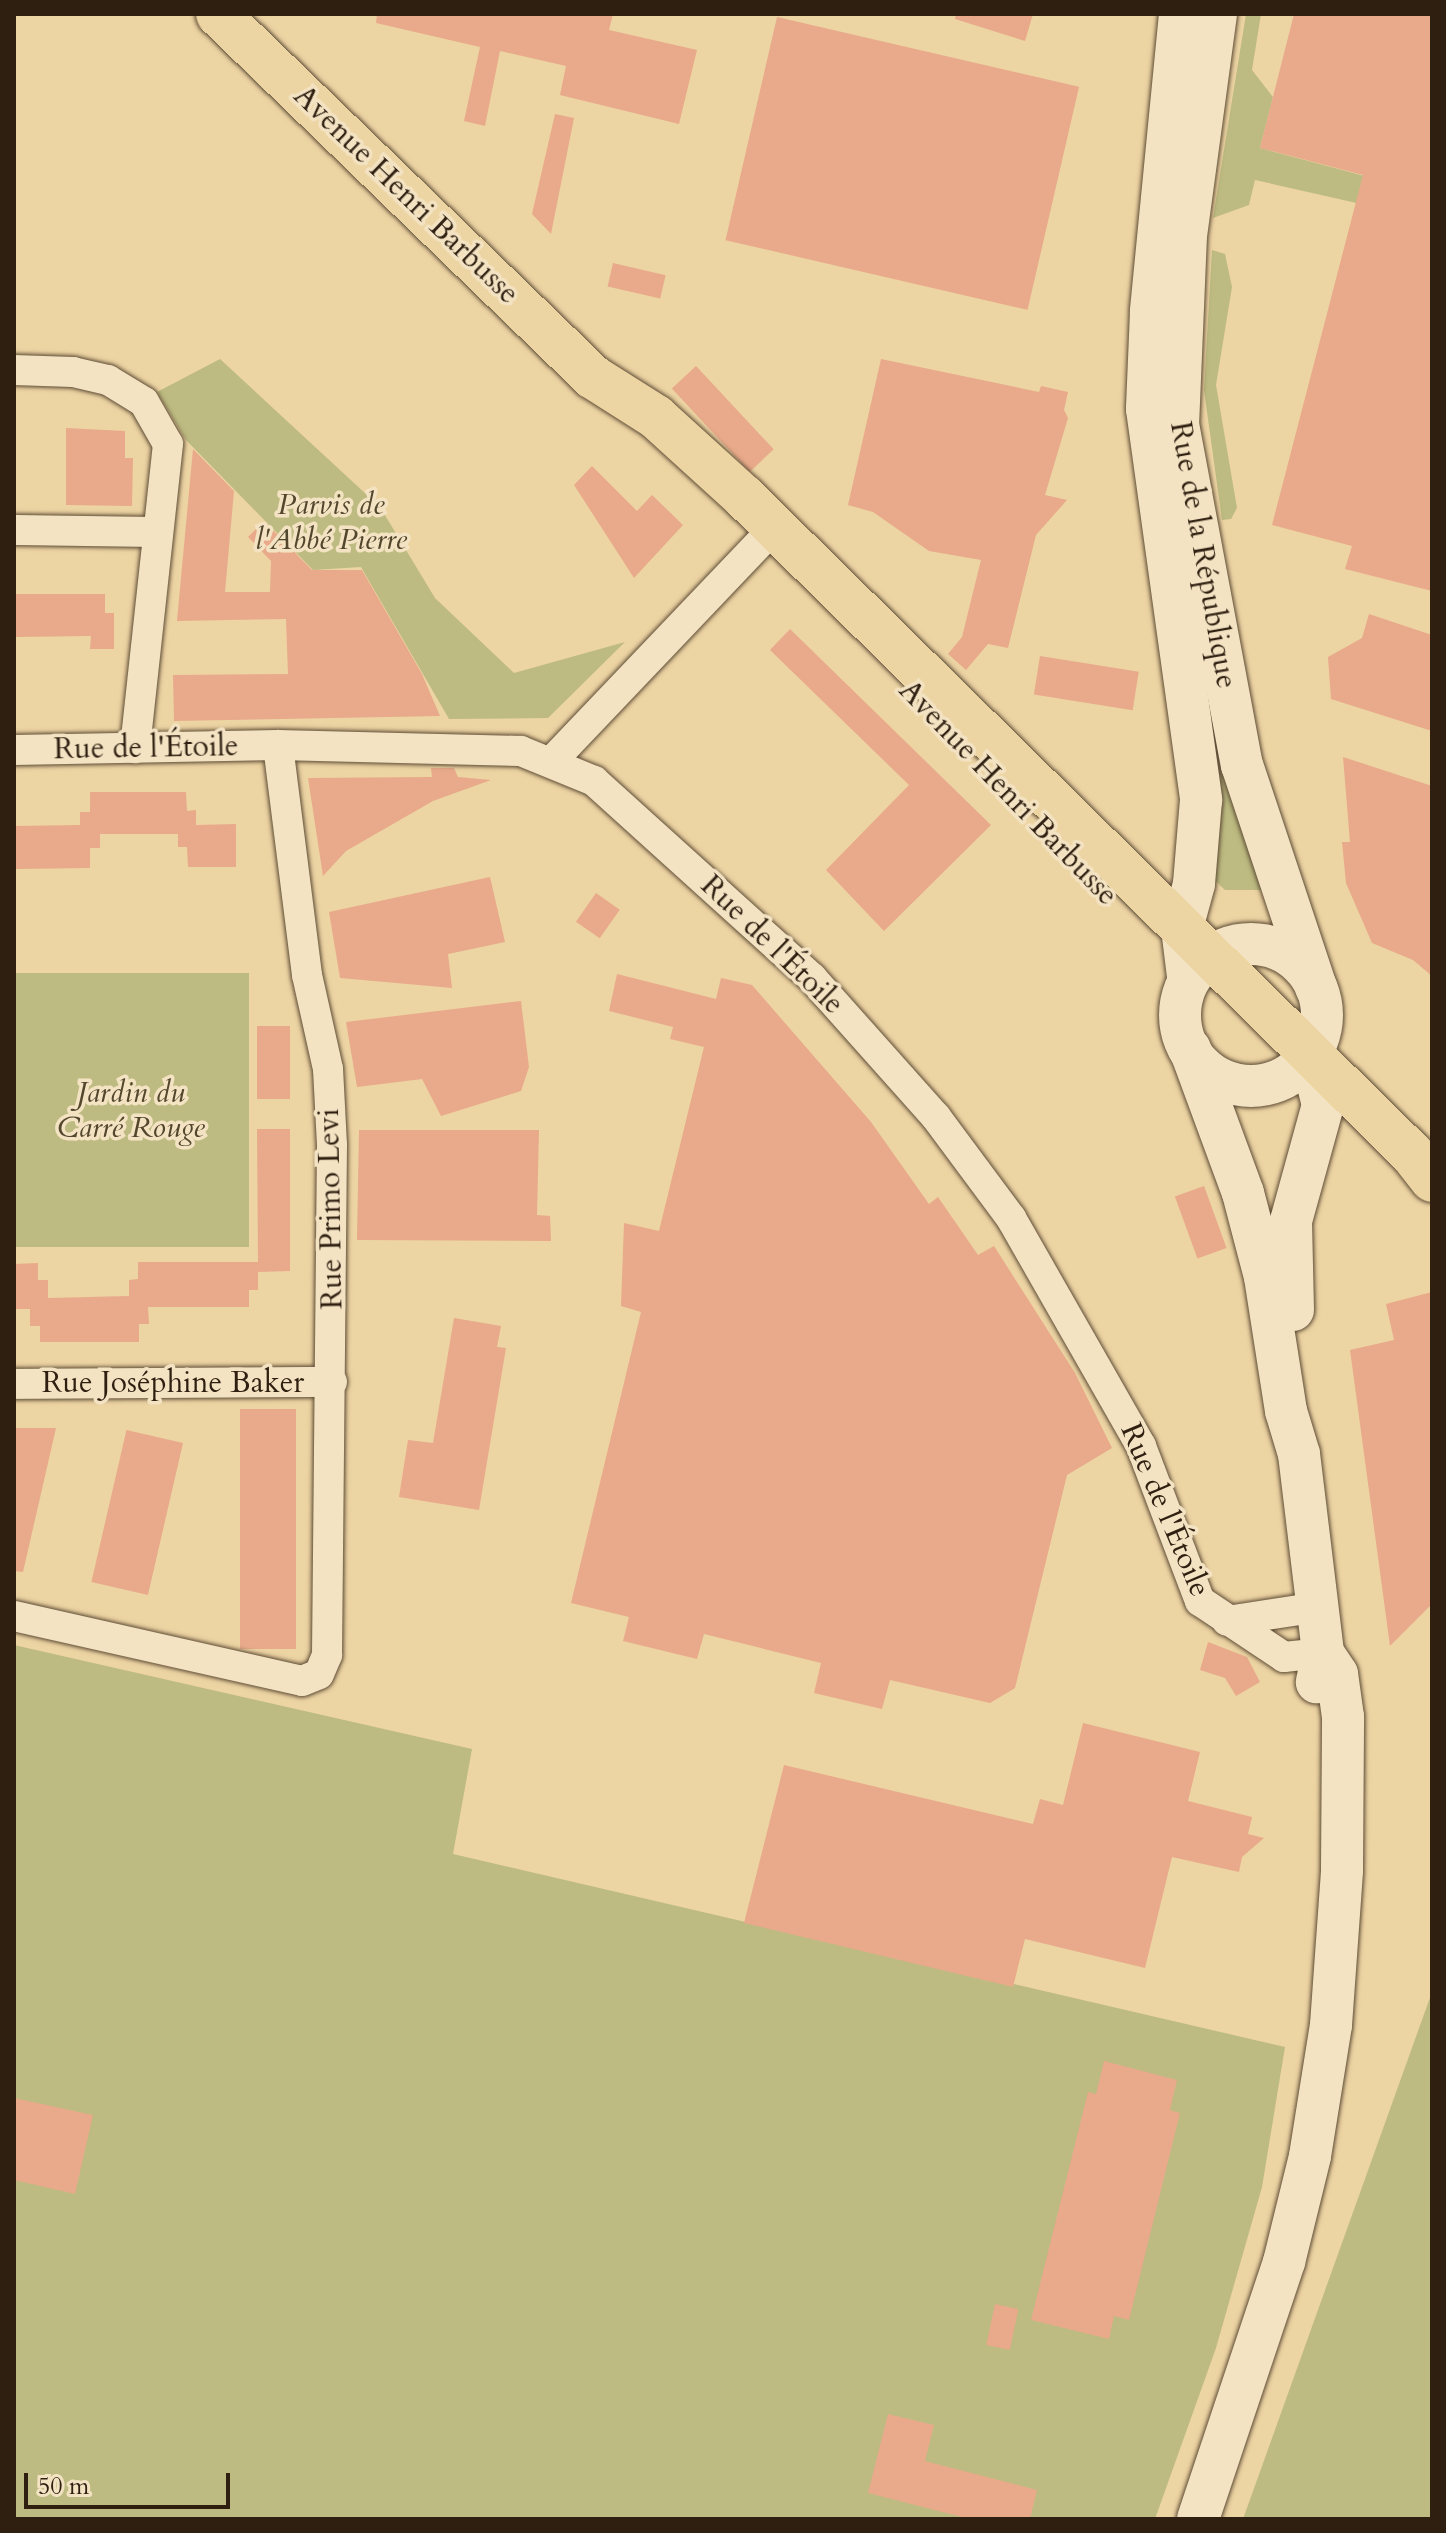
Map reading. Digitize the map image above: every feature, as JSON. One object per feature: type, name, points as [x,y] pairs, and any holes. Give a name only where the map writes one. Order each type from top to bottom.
[{"type":"main road","name":"Avenue Henri Barbusse","points":[[218,14],[593,377],[613,411],[765,538],[903,684],[1194,953],[1300,1065],[1432,1180]]},
{"type":"main road","name":"Rue de la République","points":[[1180,14],[1151,312],[1147,409],[1201,800],[1194,953],[1181,1004],[1190,1049],[1257,1239],[1286,1411],[1299,1454]]},
{"type":"main road","name":"Rue de la République","points":[[1216,14],[1186,235],[1178,424],[1242,765],[1316,988],[1321,1021],[1300,1065]]},
{"type":"main road","points":[[1194,953],[1240,944],[1271,946],[1299,962],[1316,988]]},
{"type":"main road","points":[[1190,1049],[1203,1069],[1230,1084],[1260,1086],[1300,1065]]},
{"type":"main road","name":"Avenue Henri Barbusse","points":[[1300,1065],[1323,1105],[1381,1161],[1432,1201]]},
{"type":"main road","points":[[1198,2519],[1284,2262],[1310,2156],[1336,1977],[1340,1806],[1319,1707],[1317,1682],[1323,1653],[1299,1454],[1306,1413],[1291,1295],[1291,1221],[1323,1105]]},
{"type":"street","points":[[14,370],[73,372],[108,380],[144,402],[168,444],[135,748]]},
{"type":"street","points":[[14,530],[157,532]]},
{"type":"street","points":[[552,761],[765,538]]},
{"type":"street","name":"Rue de l'Étoile","points":[[14,750],[278,745],[521,751],[552,761],[594,781],[812,978],[936,1117],[1011,1218],[1069,1311],[1163,1494],[1194,1593],[1227,1621],[1284,1657],[1323,1653]]},
{"type":"street","name":"Rue Primo Levi","points":[[14,1616],[302,1681],[319,1674],[327,1655],[332,1382],[328,1069],[307,975],[278,745]]},
{"type":"street","name":"Rue Joséphine Baker","points":[[14,1384],[332,1382]]},
{"type":"street","name":"Rue de l'Étoile","points":[[1227,1621],[1318,1607]]},
{"type":"green space","points":[[1246,14],[1261,14],[1252,70],[1273,97],[1260,148],[1432,194],[1432,220],[1255,180],[1249,205],[1213,218]]},
{"type":"green space","points":[[1212,250],[1225,254],[1232,287],[1216,385],[1237,508],[1231,519],[1222,520],[1204,390]]},
{"type":"green space","points":[[1168,348],[1267,890],[1225,890],[1206,872]]},
{"type":"green space","name":"Parvis de l'Abbé Pierre","points":[[220,359],[380,507],[435,598],[514,673],[625,642],[548,718],[449,719],[361,567],[313,570],[186,440],[157,392]]},
{"type":"green space","name":"Jardin du Carré Rouge","points":[[14,973],[249,973],[249,1247],[14,1247]]},
{"type":"green space","points":[[14,1645],[472,1749],[453,1854],[1285,2047],[1262,2187],[1216,2348],[1155,2519],[14,2519]]},
{"type":"green space","points":[[1432,1992],[1432,2519],[1243,2519]]},
{"type":"building","points":[[377,14],[613,14],[609,30],[697,50],[679,124],[560,95],[566,66],[500,51],[485,126],[464,121],[480,47],[376,23]]},
{"type":"building","points":[[956,14],[1033,14],[1025,41],[955,19]]},
{"type":"building","points":[[1294,14],[1432,14],[1432,591],[1345,569],[1352,546],[1272,525],[1363,175],[1260,148]]},
{"type":"building","points":[[777,17],[1079,87],[1028,310],[725,240]]},
{"type":"building","points":[[555,114],[574,118],[551,234],[532,214]]},
{"type":"building","points":[[613,263],[666,275],[660,299],[608,286]]},
{"type":"building","points":[[881,359],[1039,392],[1041,386],[1068,392],[1064,410],[1068,418],[1045,495],[1067,500],[1036,535],[1008,648],[988,644],[966,670],[948,654],[962,637],[981,560],[929,551],[873,512],[848,505]]},
{"type":"building","points":[[696,366],[774,449],[750,472],[672,389]]},
{"type":"building","points":[[66,428],[125,431],[125,458],[133,458],[132,506],[66,505]]},
{"type":"building","points":[[193,449],[234,491],[225,592],[270,592],[271,561],[248,537],[264,521],[312,570],[362,570],[422,674],[440,716],[174,721],[173,675],[288,674],[286,619],[177,621]]},
{"type":"building","points":[[592,466],[637,511],[652,495],[683,525],[634,578],[574,485]]},
{"type":"building","points":[[14,594],[105,594],[105,613],[114,613],[114,649],[90,649],[91,636],[14,637]]},
{"type":"building","points":[[1369,614],[1432,635],[1432,731],[1331,699],[1328,657],[1362,638]]},
{"type":"building","points":[[790,629],[991,825],[884,931],[826,870],[909,785],[770,650]]},
{"type":"building","points":[[1040,656],[1139,672],[1133,710],[1034,695]]},
{"type":"building","points":[[1343,757],[1432,786],[1432,976],[1413,960],[1372,943],[1346,883],[1342,842],[1350,842]]},
{"type":"building","points":[[431,768],[454,768],[458,777],[491,780],[433,801],[346,851],[323,876],[308,778],[432,777]]},
{"type":"building","points":[[90,792],[186,792],[187,811],[196,810],[196,825],[236,824],[236,867],[188,867],[187,847],[178,847],[178,834],[100,834],[100,848],[90,848],[90,868],[14,869],[14,826],[80,825],[80,812],[90,812]]},
{"type":"building","points":[[490,877],[505,942],[448,954],[452,988],[340,978],[329,912]]},
{"type":"building","points":[[596,893],[620,910],[600,938],[576,922]]},
{"type":"building","points":[[617,974],[716,999],[721,978],[752,985],[871,1122],[929,1204],[938,1197],[978,1255],[994,1246],[1075,1373],[1112,1448],[1067,1475],[1015,1688],[990,1703],[890,1680],[882,1709],[814,1693],[821,1663],[704,1634],[697,1659],[623,1641],[629,1617],[571,1603],[641,1312],[621,1306],[624,1223],[659,1231],[704,1047],[670,1039],[673,1027],[609,1011]]},
{"type":"building","points":[[521,1001],[529,1067],[521,1091],[441,1116],[422,1079],[357,1087],[346,1022]]},
{"type":"building","points":[[257,1026],[290,1026],[290,1099],[257,1099]]},
{"type":"building","points":[[257,1129],[290,1129],[290,1271],[258,1272],[258,1290],[249,1290],[249,1307],[148,1307],[149,1324],[139,1324],[139,1342],[40,1342],[40,1326],[30,1326],[30,1309],[14,1309],[14,1264],[38,1263],[38,1280],[48,1280],[48,1298],[129,1296],[129,1280],[138,1279],[138,1262],[258,1262]]},
{"type":"building","points":[[359,1130],[539,1130],[537,1215],[550,1216],[551,1241],[357,1240]]},
{"type":"building","points":[[1204,1186],[1227,1248],[1197,1259],[1175,1197]]},
{"type":"building","points":[[1432,1292],[1432,1604],[1390,1646],[1350,1350],[1394,1340],[1386,1304]]},
{"type":"building","points":[[454,1318],[501,1326],[497,1347],[506,1348],[479,1510],[399,1497],[408,1440],[433,1443]]},
{"type":"building","points":[[240,1409],[296,1409],[296,1649],[240,1649]]},
{"type":"building","points":[[14,1428],[56,1428],[23,1572],[14,1571]]},
{"type":"building","points":[[126,1430],[183,1443],[148,1595],[91,1582]]},
{"type":"building","points":[[1208,1642],[1247,1657],[1260,1682],[1236,1696],[1225,1678],[1200,1670]]},
{"type":"building","points":[[1083,1723],[1200,1752],[1188,1801],[1252,1817],[1248,1834],[1264,1838],[1242,1857],[1239,1872],[1172,1857],[1145,1968],[1025,1939],[1013,1987],[744,1923],[784,1765],[1033,1824],[1040,1799],[1063,1805]]},
{"type":"building","points":[[1104,2061],[1177,2080],[1170,2110],[1180,2113],[1129,2320],[1114,2316],[1109,2339],[1031,2320],[1088,2092],[1096,2094]]},
{"type":"building","points":[[14,2098],[93,2115],[75,2194],[14,2180]]},
{"type":"building","points":[[995,2304],[1018,2309],[1010,2350],[986,2345]]},
{"type":"building","points":[[888,2414],[934,2425],[925,2461],[1037,2490],[1030,2519],[970,2519],[868,2493]]}]
